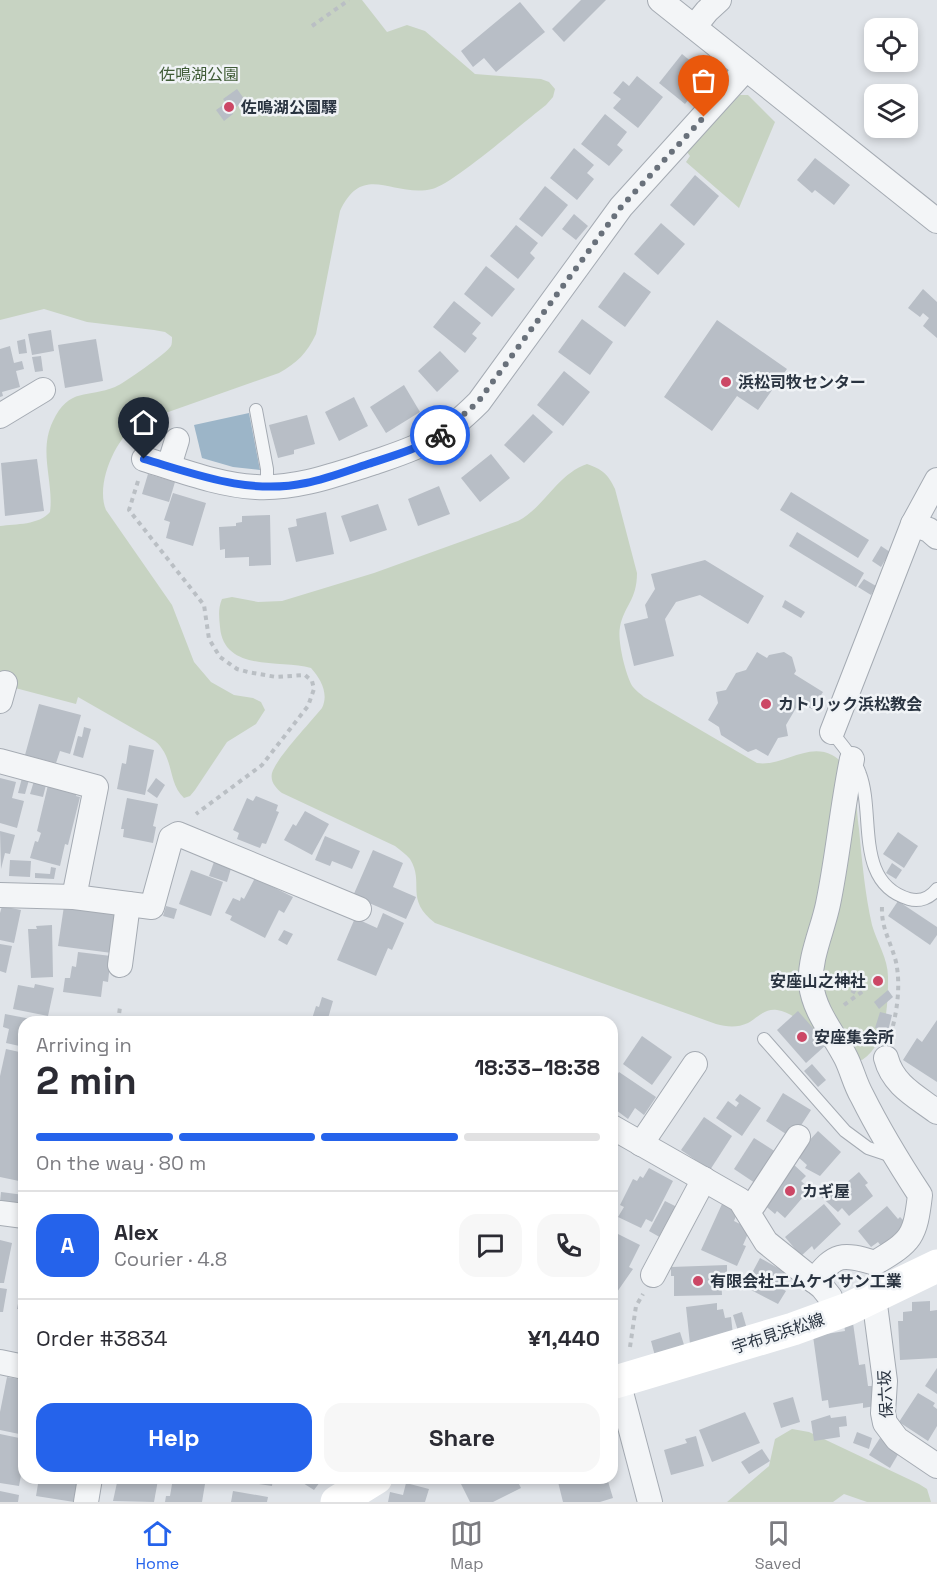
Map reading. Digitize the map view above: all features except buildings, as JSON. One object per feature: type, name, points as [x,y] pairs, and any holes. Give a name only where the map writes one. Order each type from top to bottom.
[{"type":"main road","name":"宇布見浜松線","points":[[620,1380],[793,1329],[874,1297],[937,1266]]},
{"type":"main road","points":[[337,1502],[366,1484]]},
{"type":"street","points":[[660,0],[937,221]]},
{"type":"street","points":[[694,27],[706,11],[719,0]]},
{"type":"street","points":[[144,459],[230,484],[267,487],[306,483],[398,454],[434,439],[465,416],[490,387],[621,207],[746,69]]},
{"type":"street","points":[[0,416],[43,390]]},
{"type":"street","points":[[169,466],[177,440]]},
{"type":"street","points":[[832,732],[914,524],[937,480]]},
{"type":"street","points":[[914,524],[929,530],[937,537]]},
{"type":"street","points":[[814,1281],[834,1259],[851,1256],[875,1263],[904,1246],[917,1226],[920,1195],[861,1095],[847,1059],[818,1010],[813,996],[811,981],[828,903],[852,759]]},
{"type":"street","points":[[0,761],[96,787],[74,897]]},
{"type":"street","points":[[0,895],[74,897],[152,907],[171,838],[178,834],[359,909]]},
{"type":"street","points":[[120,965],[128,904]]},
{"type":"street","points":[[886,1058],[889,1070],[896,1080],[937,1112]]},
{"type":"street","points":[[641,1144],[695,1064]]},
{"type":"street","points":[[618,1131],[740,1200],[766,1242],[827,1292],[836,1313]]},
{"type":"street","points":[[746,1209],[754,1204],[798,1137]]},
{"type":"street","points":[[652,1275],[704,1179]]},
{"type":"street","points":[[0,1213],[18,1215]]},
{"type":"street","name":"保六坂","points":[[874,1297],[885,1381],[883,1413],[885,1423],[897,1439],[937,1466]]},
{"type":"street","points":[[0,1362],[18,1365]]},
{"type":"street","points":[[620,1380],[650,1502]]},
{"type":"street","points":[[86,1502],[89,1484]]},
{"type":"lane","points":[[256,410],[267,470],[267,487]]},
{"type":"lane","points":[[832,732],[860,773],[873,862],[885,884],[892,891],[914,900],[924,899],[937,889]]},
{"type":"lane","points":[[765,1039],[850,1136],[868,1148],[896,1157]]},
{"type":"path","points":[[312,26],[349,0]]},
{"type":"path","points":[[144,459],[129,510],[204,605],[206,629],[213,649],[237,669],[276,677],[305,675],[312,681],[314,689],[309,706],[262,765],[182,825],[178,834]]},
{"type":"path","points":[[885,884],[882,923],[896,962],[898,987],[895,1017],[886,1058]]},
{"type":"path","points":[[119,1016],[120,1007]]},
{"type":"path","points":[[620,1380],[627,1366],[636,1306]]},
{"type":"green space","name":"佐鳴湖公園","points":[[0,0],[362,0],[387,32],[407,25],[425,31],[475,74],[541,79],[549,82],[555,89],[553,97],[546,105],[471,165],[442,185],[432,189],[418,190],[369,184],[349,196],[340,211],[316,334],[301,357],[279,373],[140,422],[123,438],[116,449],[103,487],[106,510],[172,605],[194,662],[211,682],[234,695],[253,698],[261,702],[265,710],[256,724],[227,742],[195,790],[190,796],[184,798],[175,785],[166,755],[155,741],[78,697],[76,704],[0,684],[0,526],[34,522],[50,512],[47,444],[53,421],[59,410],[80,395],[120,385],[168,350],[172,337],[165,332],[154,330],[87,322],[44,309],[0,320]]},
{"type":"green space","points":[[740,95],[748,95],[775,122],[739,208],[686,162],[690,156],[687,152]]},
{"type":"green space","points":[[587,464],[604,473],[615,489],[637,573],[635,590],[619,633],[625,667],[634,688],[644,697],[757,763],[776,762],[813,751],[823,752],[836,758],[848,774],[855,793],[864,877],[872,925],[886,963],[888,977],[886,1011],[881,1034],[877,1044],[862,1060],[838,1051],[787,1013],[769,1010],[740,1026],[716,1024],[435,923],[420,906],[417,899],[414,868],[405,854],[395,846],[282,793],[273,782],[272,773],[280,758],[322,708],[325,697],[323,687],[311,668],[256,661],[232,652],[224,642],[220,627],[219,609],[222,599],[232,597],[258,602],[282,601],[374,573],[518,521],[528,515],[567,475]]},
{"type":"green space","points":[[792,1429],[809,1432],[919,1484],[927,1489],[931,1502],[867,1502],[844,1494],[833,1502],[727,1502],[769,1466],[775,1439]]},
{"type":"water","points":[[249,413],[260,470],[233,467],[202,458],[194,425]]},
{"type":"way so far","points":[[440,435],[465,416],[478,402],[621,207],[704,117]]},
{"type":"place","name":"佐鳴湖公園驛","points":[[229,107]]},
{"type":"place","name":"浜松司牧センター","points":[[726,382]]},
{"type":"place","name":"カトリック浜松教会","points":[[766,704]]},
{"type":"place","name":"安座山之神社","points":[[878,981]]},
{"type":"place","name":"安座集会所","points":[[802,1037]]},
{"type":"place","name":"カギ屋","points":[[790,1191]]},
{"type":"place","name":"有限会社エムケイサン工業","points":[[698,1281]]},
{"type":"route","points":[[144,459],[230,484],[255,487],[280,486],[306,483],[347,471],[398,454],[440,435]]}]
